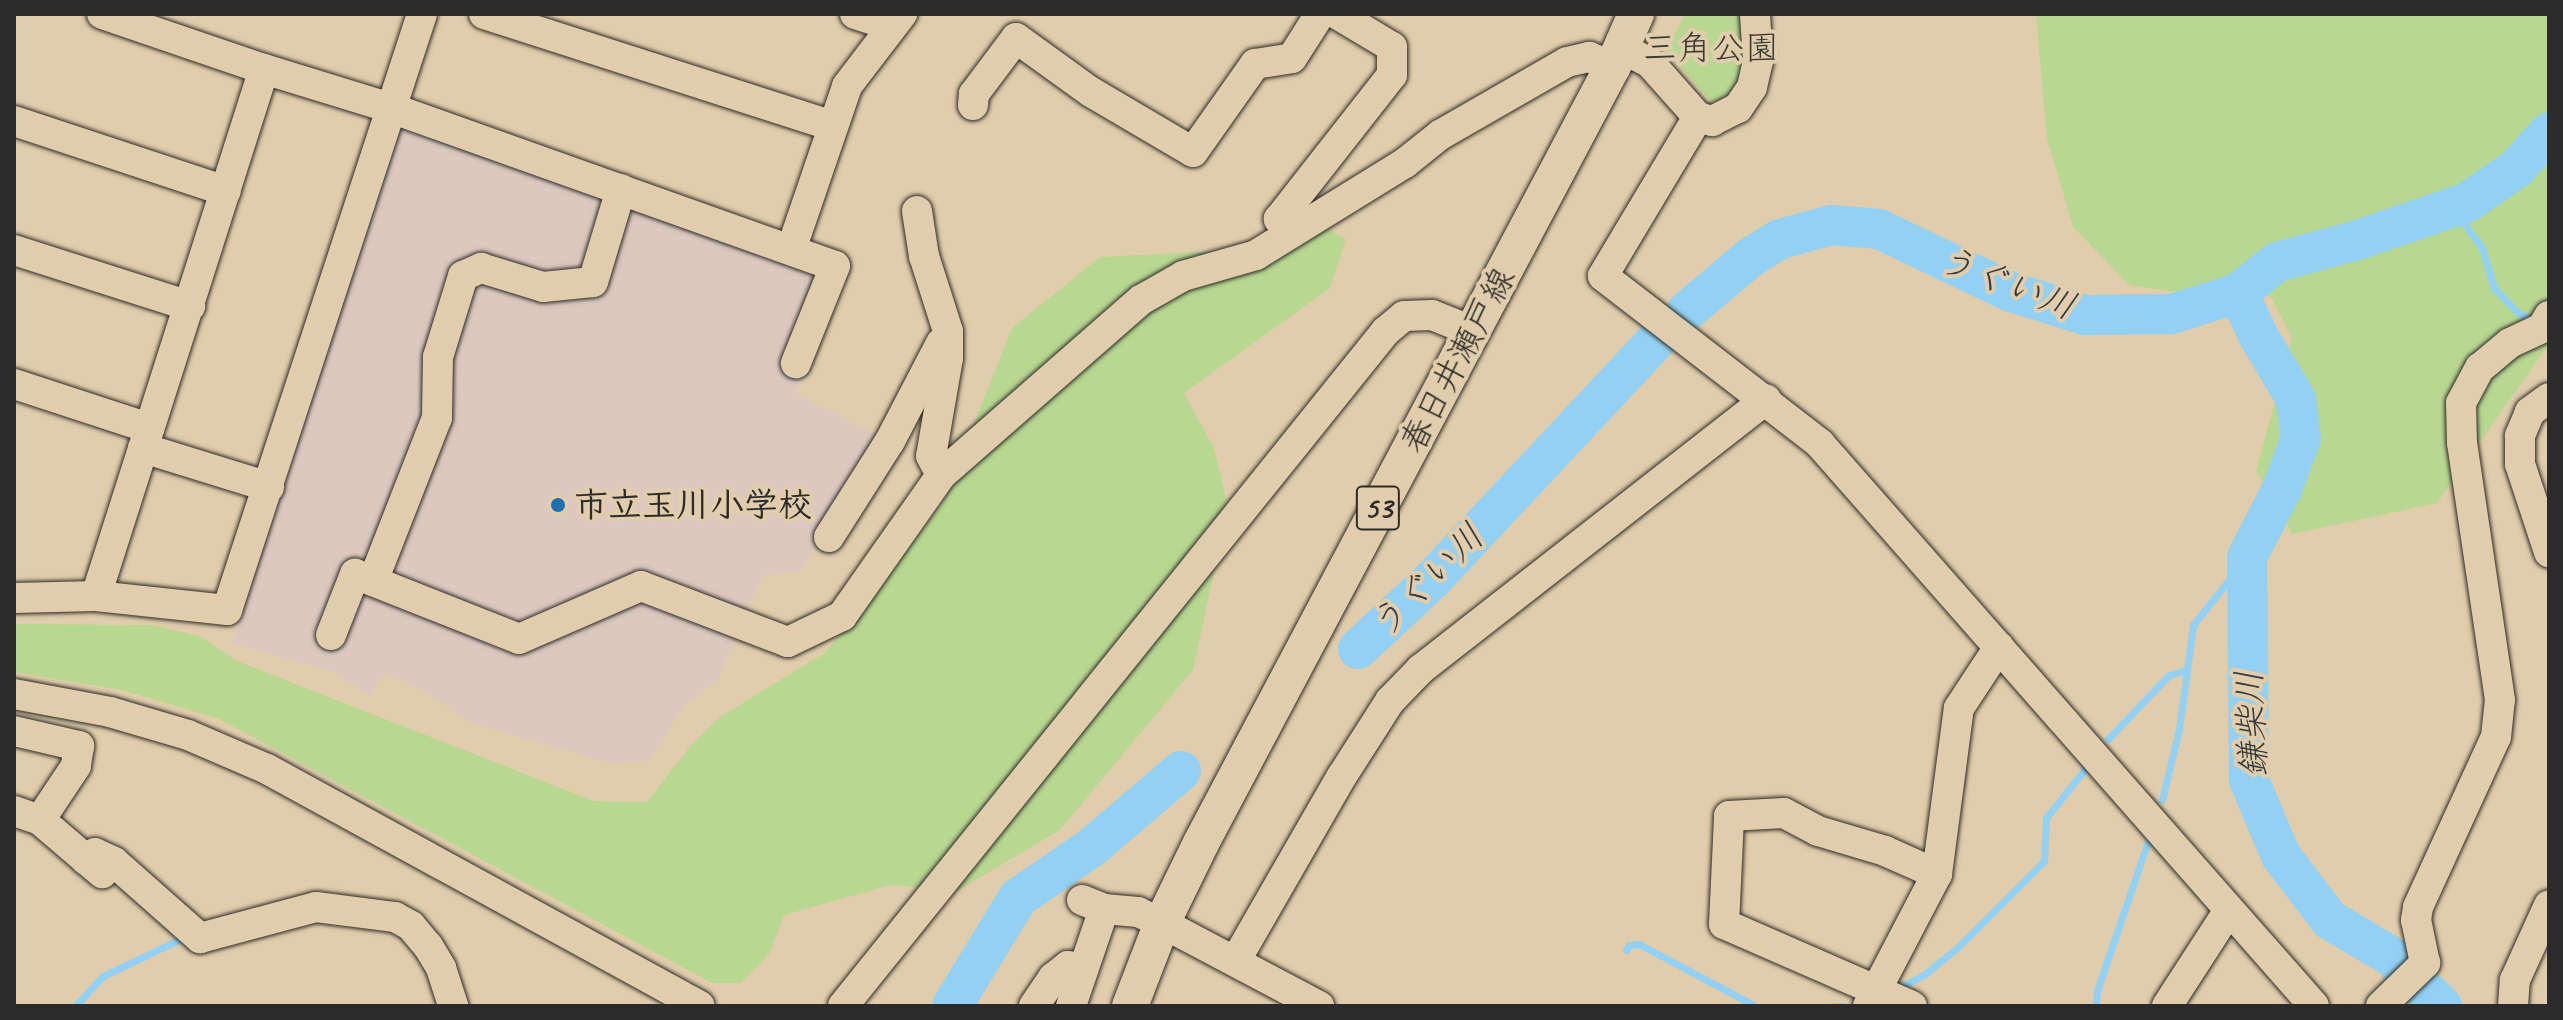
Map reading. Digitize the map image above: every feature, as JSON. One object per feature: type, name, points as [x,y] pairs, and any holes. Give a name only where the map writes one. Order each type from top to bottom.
[{"type":"main road","name":"春日井瀬戸線","points":[[1130,1006],[1162,923],[1201,843],[1618,57],[1636,14]]},
{"type":"street","points":[[102,14],[391,108],[835,266],[796,363]]},
{"type":"street","points":[[14,598],[96,596],[227,610],[422,14]]},
{"type":"street","points":[[484,14],[832,126]]},
{"type":"street","points":[[791,250],[847,86],[897,20],[855,14]]},
{"type":"street","points":[[973,105],[974,94],[1016,38],[1091,92],[1193,152],[1255,64],[1292,58],[1320,14]]},
{"type":"street","points":[[1294,230],[1279,219],[1392,75],[1392,47],[1337,14]]},
{"type":"street","points":[[331,635],[355,574],[519,639],[641,586],[788,642],[842,616],[941,475],[1141,300],[1183,276],[1256,255],[1405,163],[1440,135],[1567,62],[1589,57],[1618,57],[1650,63],[1698,117],[1712,121],[1738,108],[1752,87],[1758,61],[1755,14]]},
{"type":"street","points":[[96,596],[264,69]]},
{"type":"street","points":[[1698,117],[1603,276],[1766,399],[1820,444],[2314,1006]]},
{"type":"street","points":[[14,121],[226,191]]},
{"type":"street","points":[[373,581],[437,418],[438,357],[463,276],[481,268],[543,287],[593,282],[621,189]]},
{"type":"street","points":[[917,211],[924,256],[948,331],[948,358],[931,456],[941,475]]},
{"type":"street","points":[[14,250],[190,306]]},
{"type":"street","points":[[843,1006],[1386,331],[1404,316],[1432,315],[1472,331]]},
{"type":"street","points":[[2389,998],[2425,963],[2416,920],[2418,907],[2496,737],[2500,700],[2462,443],[2461,403],[2480,368],[2510,343],[2542,328],[2549,316]]},
{"type":"street","points":[[829,537],[890,441],[948,331]]},
{"type":"street","points":[[14,384],[269,487]]},
{"type":"street","points":[[2549,398],[2530,412],[2520,436],[2520,464],[2549,552]]},
{"type":"street","points":[[1236,960],[1342,776],[1390,701],[1421,669],[1766,399]]},
{"type":"street","points":[[1873,999],[1937,874],[1959,708],[1999,647]]},
{"type":"street","points":[[14,694],[110,712],[188,735],[267,769],[699,1006]]},
{"type":"street","points":[[14,731],[79,746],[76,766],[27,816],[95,867],[95,853],[114,862],[200,938],[316,907],[395,917],[411,926],[428,946],[441,968],[453,1006]]},
{"type":"street","points":[[1912,1006],[1873,999],[1724,924],[1729,816],[1784,813],[1818,831],[1885,851],[1937,874]]},
{"type":"street","points":[[1071,1006],[1083,968],[1093,905],[1123,908],[1162,923],[1319,1006]]},
{"type":"street","points":[[2167,1006],[2229,910]]},
{"type":"street","points":[[2513,1006],[2515,980],[2546,918]]},
{"type":"street","points":[[1034,1006],[1053,978],[1068,966],[1083,968]]},
{"type":"shaded area","name":"市立玉川小学校","points":[[401,129],[824,267],[796,394],[883,438],[799,572],[763,575],[718,679],[684,706],[649,761],[608,763],[470,722],[426,692],[384,673],[371,696],[332,671],[232,643],[393,132]]},
{"type":"green space","name":"三角公園","points":[[1685,14],[1744,14],[1743,86],[1729,102],[1710,100],[1666,51]]},
{"type":"green space","points":[[2036,14],[2549,14],[2549,344],[2437,503],[2292,534],[2256,471],[2292,338],[2271,297],[2243,286],[2203,295],[2130,286],[2073,227],[2047,138]]},
{"type":"green space","points":[[1318,223],[1346,239],[1330,288],[1184,393],[1214,448],[1228,507],[1193,670],[1060,830],[959,890],[891,885],[784,915],[770,953],[741,983],[712,983],[219,719],[122,690],[14,672],[14,624],[152,625],[200,636],[237,661],[594,801],[647,802],[692,744],[720,717],[826,652],[941,506],[1012,328],[1100,257],[1239,250]]},
{"type":"waterway","name":"うぐい川","points":[[1687,311],[1751,257],[1780,239],[1832,225],[1879,229],[2011,292],[2085,315],[2172,314],[2238,293],[2277,262],[2358,240],[2468,202],[2517,168],[2549,132]]},
{"type":"waterway","points":[[2452,207],[2482,248],[2494,288],[2519,314],[2526,316]]},
{"type":"waterway","name":"鎌柴川","points":[[2238,293],[2259,337],[2296,399],[2301,438],[2282,489],[2247,557],[2249,780],[2281,856],[2330,920],[2392,957],[2442,1006]]},
{"type":"waterway","name":"うぐい川","points":[[1358,649],[1432,580],[1659,337]]},
{"type":"waterway","points":[[2162,800],[2179,729],[2193,625],[2247,557]]},
{"type":"waterway","points":[[2108,739],[2169,675],[2187,670]]},
{"type":"waterway","points":[[1895,990],[1925,974],[1957,948],[2044,861],[2046,818],[2085,769]]},
{"type":"waterway","name":"うぐい川","points":[[952,1006],[1018,898],[1092,847],[1181,771]]},
{"type":"waterway","points":[[2095,1006],[2098,988],[2149,838]]},
{"type":"waterway","points":[[75,1006],[103,976],[187,936]]},
{"type":"waterway","points":[[1626,950],[1629,945],[1639,944],[1755,1006]]},
{"type":"waterway","points":[[1833,1006],[1843,1006]]},
{"type":"place","name":"市立玉川小学校","points":[[558,505]]}]
